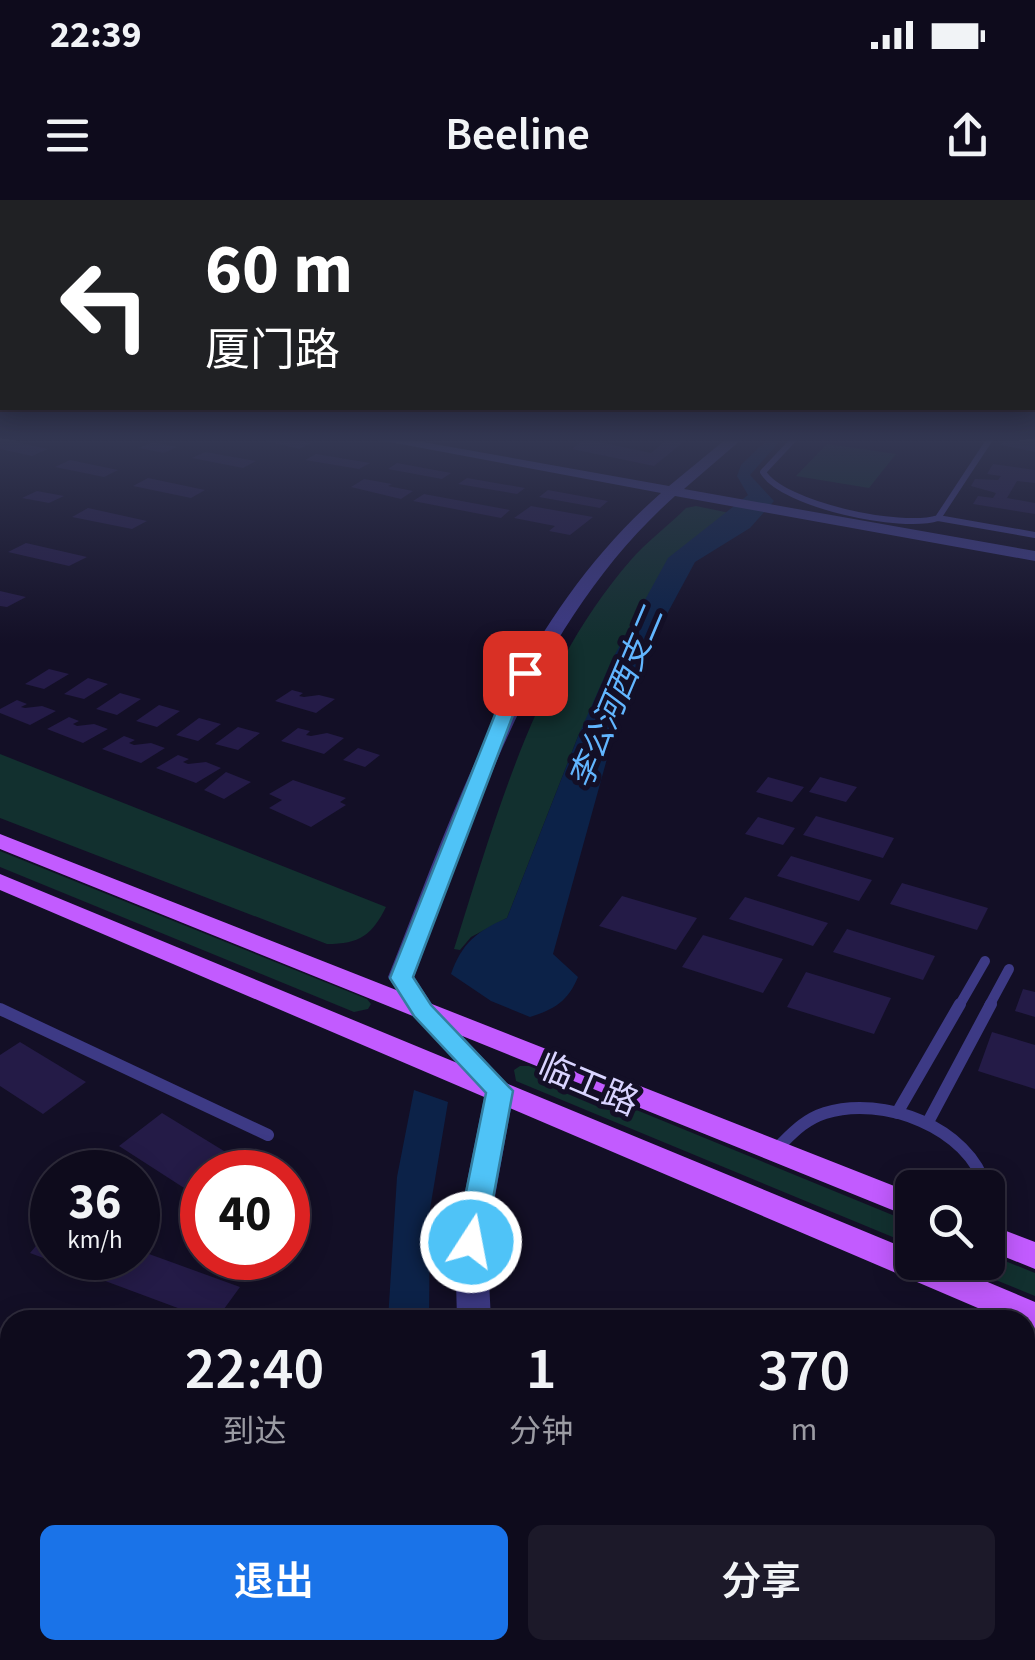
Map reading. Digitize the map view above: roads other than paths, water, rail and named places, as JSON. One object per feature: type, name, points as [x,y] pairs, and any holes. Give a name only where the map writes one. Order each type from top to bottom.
[{"type":"main road","name":"临工路","points":[[0,840],[895,1199]]},
{"type":"main road","name":"临工路","points":[[0,881],[1016,1310]]},
{"type":"main road","points":[[1005,1243],[1035,1256]]},
{"type":"street","points":[[474,1310],[471,1242],[500,1091],[422,1010],[402,978],[509,702],[542,644],[612,550],[657,507]]},
{"type":"street","points":[[758,507],[1035,556]]},
{"type":"lane","points":[[838,507],[926,522],[935,522],[945,507]]},
{"type":"lane","points":[[938,518],[1035,535]]},
{"type":"lane","points":[[897,1113],[985,961]]},
{"type":"lane","points":[[927,1124],[1009,968]]},
{"type":"lane","points":[[0,1009],[268,1135]]},
{"type":"lane","points":[[774,1151],[802,1123],[842,1109],[897,1113],[927,1124],[978,1161],[981,1170]]},
{"type":"water","name":"李公河西支二","points":[[733,507],[769,507],[750,528],[695,562],[626,690],[553,954],[578,977],[560,1003],[530,1017],[491,1001],[451,974],[472,939],[507,918],[579,734],[613,658],[668,558]]},
{"type":"water","points":[[414,1090],[448,1102],[430,1209],[429,1310],[389,1310],[397,1177]]}]
